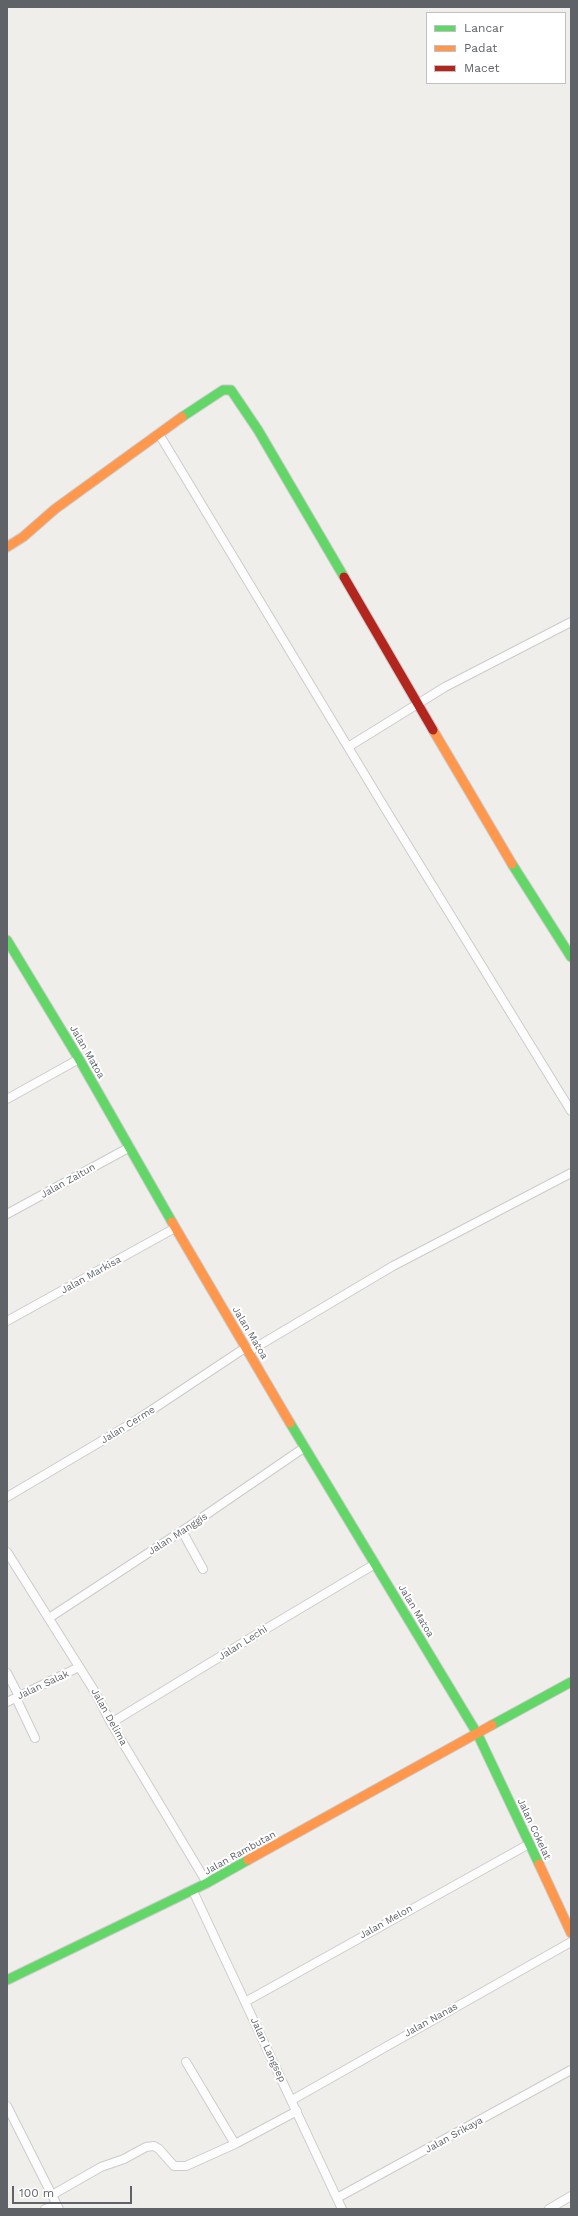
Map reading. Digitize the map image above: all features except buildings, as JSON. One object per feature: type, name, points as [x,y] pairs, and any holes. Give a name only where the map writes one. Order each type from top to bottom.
[{"type":"street","points":[[7,547],[23,537],[55,509],[198,405],[223,390],[231,390],[258,430],[512,863],[571,957]]},
{"type":"street","points":[[159,434],[348,747],[571,1111]]},
{"type":"street","points":[[348,747],[417,703],[571,622]]},
{"type":"street","name":"Jalan Matoa","points":[[7,940],[79,1059],[175,1228],[247,1350],[478,1735]]},
{"type":"street","points":[[7,1099],[79,1059]]},
{"type":"street","name":"Jalan Zaitun","points":[[7,1214],[130,1147]]},
{"type":"street","name":"Jalan Cerme","points":[[7,1497],[132,1423],[247,1350],[393,1266],[571,1173]]},
{"type":"street","name":"Jalan Markisa","points":[[7,1321],[175,1228]]},
{"type":"street","name":"Jalan Manggis","points":[[49,1618],[182,1531],[305,1447]]},
{"type":"street","points":[[182,1531],[203,1569]]},
{"type":"street","name":"Jalan Delima","points":[[7,1552],[96,1692],[112,1723],[207,1883]]},
{"type":"street","name":"Jalan Lechi","points":[[112,1723],[375,1564]]},
{"type":"street","name":"Jalan Salak","points":[[7,1702],[80,1667]]},
{"type":"street","points":[[7,1673],[35,1738]]},
{"type":"street","name":"Jalan Rambutan","points":[[7,1980],[193,1891],[478,1735],[571,1682]]},
{"type":"street","name":"Jalan Cokelat","points":[[478,1735],[571,1933]]},
{"type":"street","name":"Jalan Melon","points":[[245,2002],[529,1844]]},
{"type":"street","name":"Jalan Langsep","points":[[193,1891],[342,2209]]},
{"type":"street","name":"Jalan Nanas","points":[[292,2100],[571,1942]]},
{"type":"street","points":[[186,2062],[234,2144]]},
{"type":"street","name":"Jalan Srikaya","points":[[337,2198],[571,2070]]},
{"type":"street","points":[[7,2106],[58,2207],[45,2209]]},
{"type":"street","points":[[52,2195],[101,2167],[124,2159],[146,2147],[154,2146],[159,2149],[170,2164],[178,2168],[186,2166],[234,2144],[297,2111]]},
{"type":"street","points":[[549,2209],[571,2196]]},
{"type":"traffic: fast","points":[[182,417],[223,390],[231,390],[258,430],[344,577]]},
{"type":"traffic: fast","points":[[512,864],[571,957]]},
{"type":"traffic: fast","points":[[7,940],[79,1059],[172,1222]]},
{"type":"traffic: fast","points":[[290,1423],[478,1735],[539,1864]]},
{"type":"traffic: fast","points":[[492,1725],[571,1682]]},
{"type":"traffic: fast","points":[[7,1980],[207,1883],[248,1860]]},
{"type":"traffic: slow","points":[[7,547],[23,537],[55,509],[182,417]]},
{"type":"traffic: slow","points":[[433,730],[512,864]]},
{"type":"traffic: slow","points":[[172,1222],[290,1423]]},
{"type":"traffic: slow","points":[[248,1860],[492,1725]]},
{"type":"traffic: slow","points":[[539,1864],[571,1933]]},
{"type":"traffic: jam","points":[[344,577],[433,730]]}]
